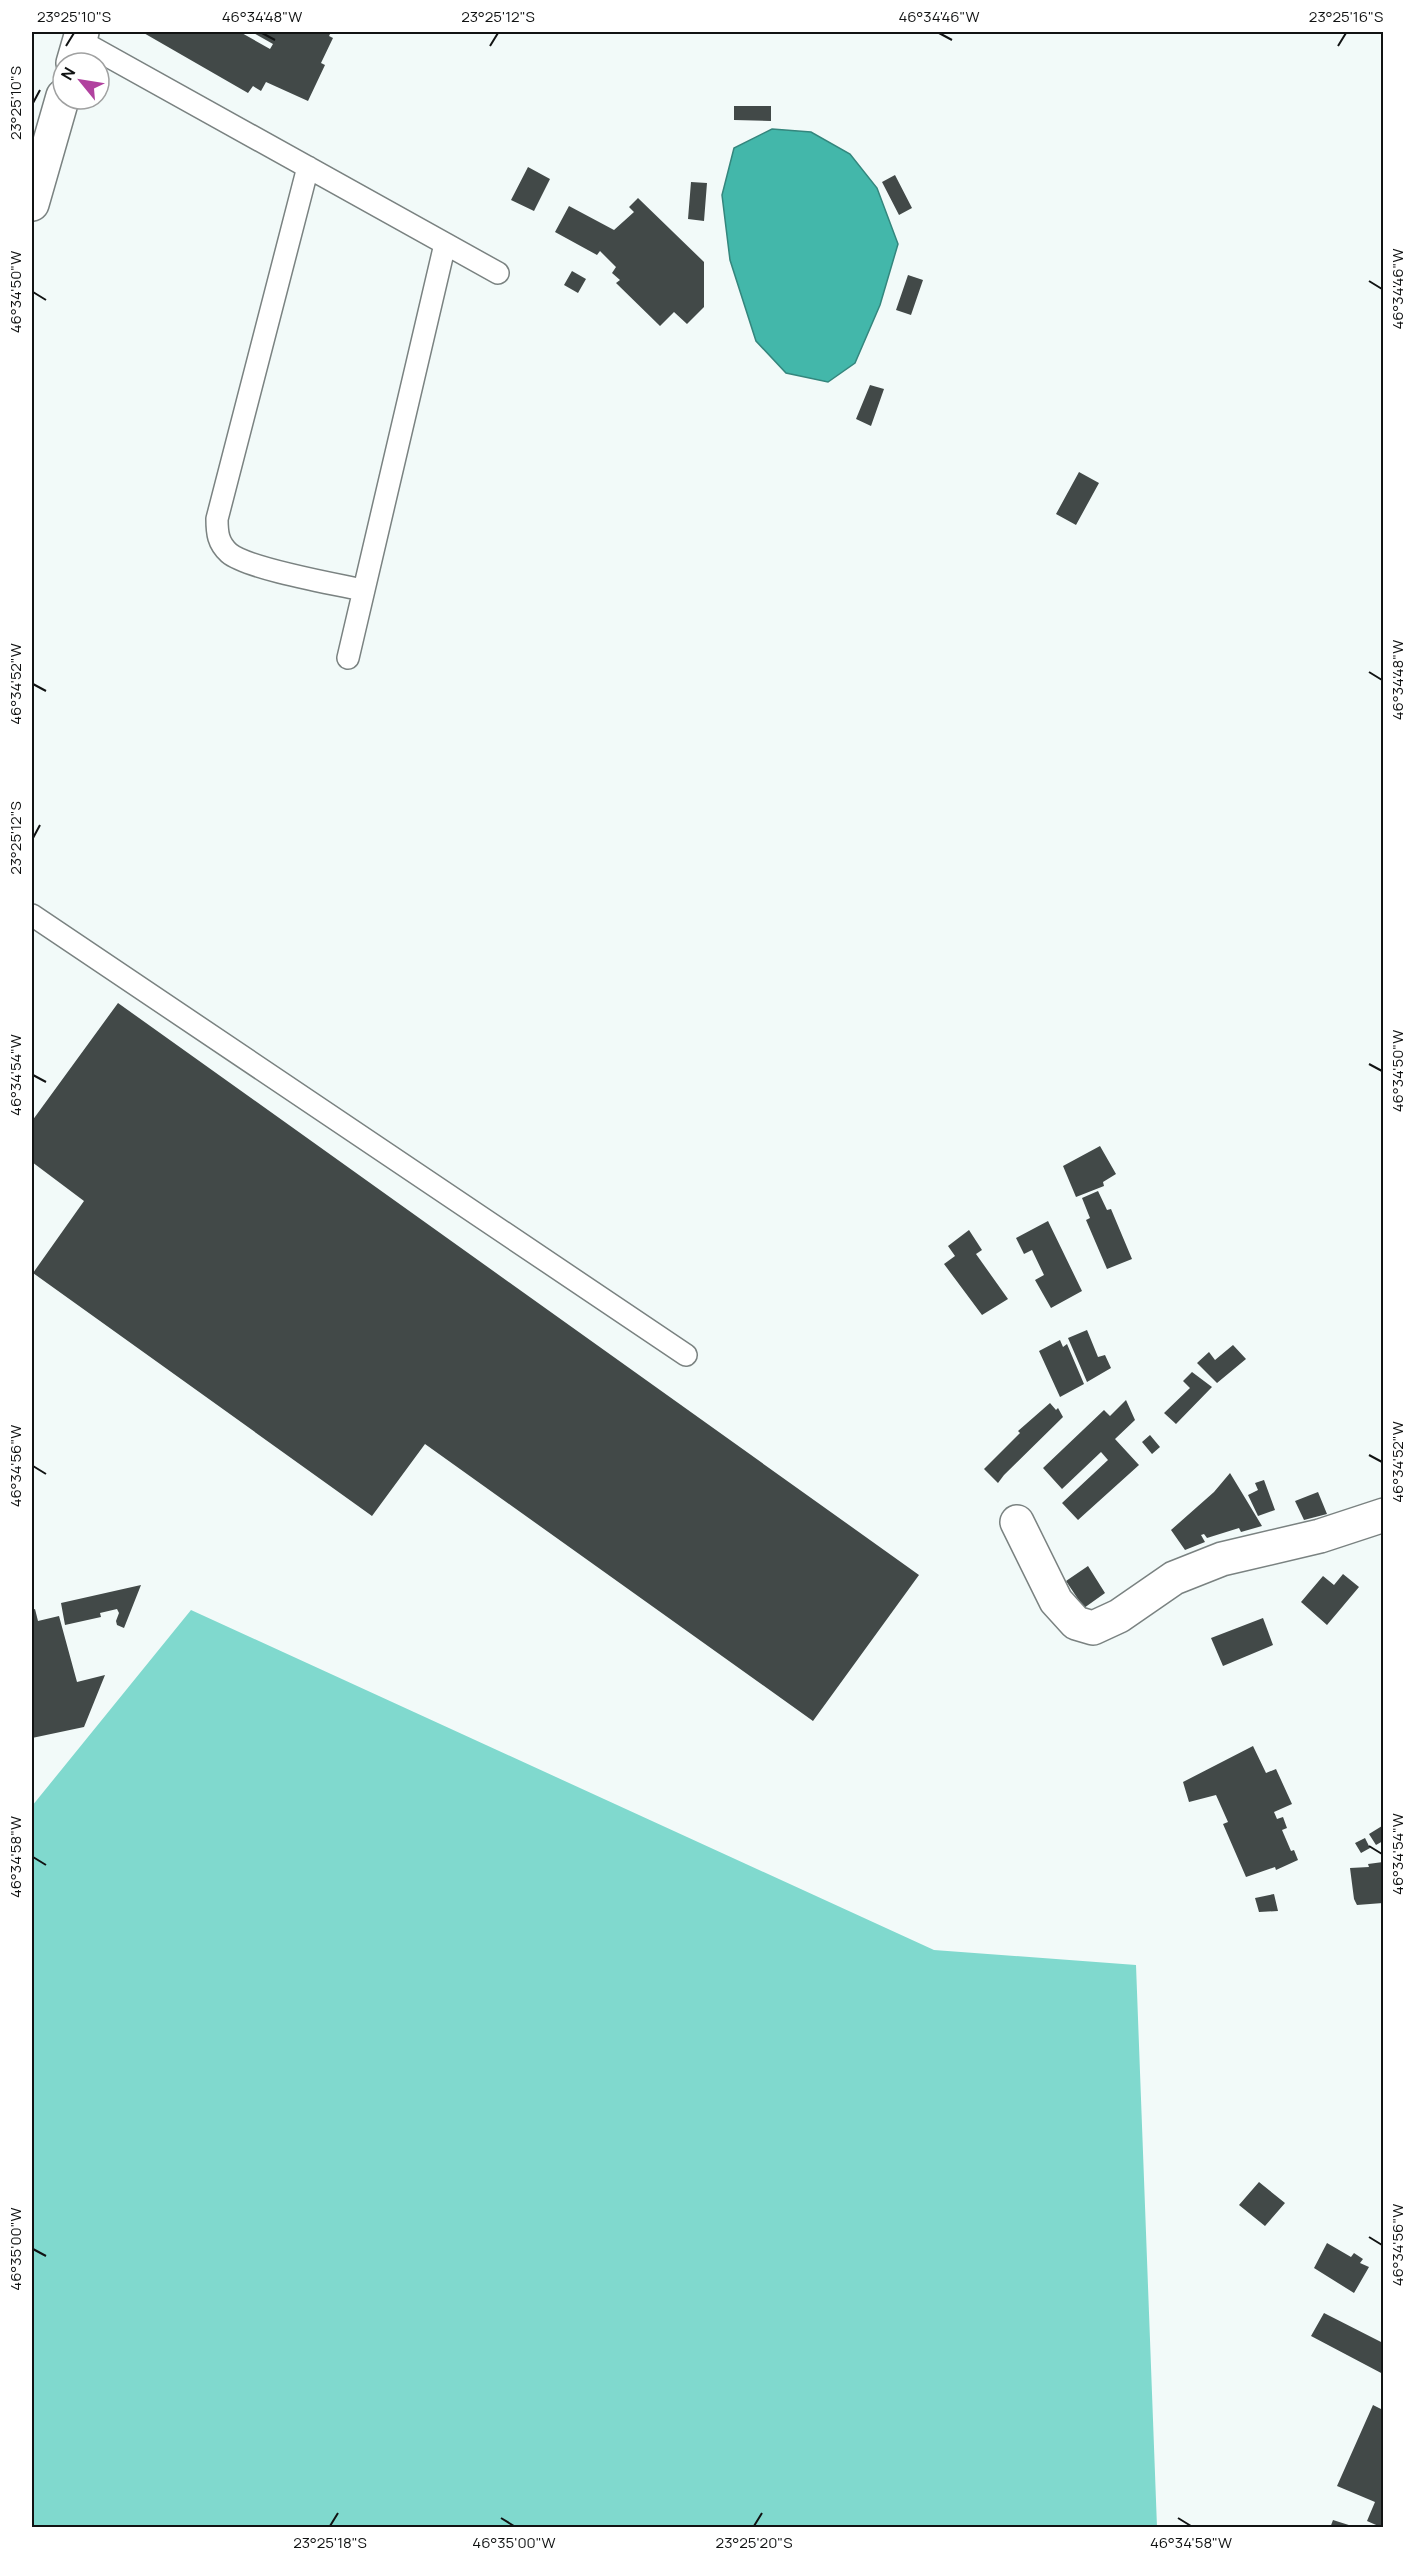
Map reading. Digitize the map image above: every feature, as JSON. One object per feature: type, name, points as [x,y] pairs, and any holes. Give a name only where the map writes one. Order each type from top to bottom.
[{"type":"street","points":[[32,204],[59,111]]},
{"type":"street","points":[[1017,1522],[1056,1600],[1076,1623],[1093,1628],[1119,1616],[1174,1578],[1222,1559],[1320,1536],[1383,1515]]},
{"type":"lane","points":[[78,45],[308,167],[498,273]]},
{"type":"lane","points":[[308,167],[217,519],[218,538],[229,553],[246,563],[363,590]]},
{"type":"lane","points":[[348,658],[445,244]]},
{"type":"lane","points":[[32,915],[686,1355]]},
{"type":"shaded area","points":[[772,129],[811,132],[850,154],[877,188],[898,244],[880,305],[855,363],[828,382],[786,373],[756,341],[730,260],[722,195],[734,148]]},
{"type":"shaded area","points":[[191,1610],[934,1950],[1136,1965],[1157,2527],[32,2527],[32,1806]]},
{"type":"building","points":[[142,32],[240,32],[270,49],[273,44],[252,32],[331,32],[329,36],[333,38],[321,63],[325,65],[308,101],[266,82],[261,91],[253,86],[248,93]]},
{"type":"building","points":[[734,106],[771,106],[771,121],[734,120]]},
{"type":"building","points":[[528,167],[550,179],[534,211],[511,200]]},
{"type":"building","points":[[895,175],[912,208],[899,215],[882,182]]},
{"type":"building","points":[[691,182],[707,183],[704,221],[688,219]]},
{"type":"building","points":[[638,198],[704,262],[704,307],[687,324],[674,312],[660,326],[616,283],[620,280],[612,273],[616,267],[600,251],[597,255],[555,232],[569,206],[614,230],[634,212],[629,207]]},
{"type":"building","points":[[572,271],[586,279],[578,293],[564,285]]},
{"type":"building","points":[[908,275],[923,280],[911,315],[896,310]]},
{"type":"building","points":[[870,385],[884,389],[871,426],[856,419]]},
{"type":"building","points":[[1079,472],[1099,483],[1076,525],[1056,514]]},
{"type":"building","points":[[118,1003],[919,1575],[813,1721],[425,1444],[372,1516],[33,1273],[84,1201],[32,1162],[32,1121]]},
{"type":"building","points":[[1100,1146],[1116,1174],[1103,1182],[1104,1186],[1076,1197],[1063,1166]]},
{"type":"building","points":[[1098,1191],[1107,1210],[1111,1209],[1132,1259],[1107,1269],[1086,1220],[1090,1218],[1082,1198]]},
{"type":"building","points":[[1048,1221],[1082,1291],[1051,1308],[1035,1280],[1044,1275],[1032,1250],[1024,1254],[1016,1238]]},
{"type":"building","points":[[969,1230],[982,1250],[976,1254],[1008,1299],[982,1315],[944,1264],[955,1256],[948,1246]]},
{"type":"building","points":[[1087,1330],[1098,1357],[1105,1355],[1111,1368],[1087,1382],[1068,1338]]},
{"type":"building","points":[[1060,1340],[1063,1347],[1067,1344],[1084,1384],[1060,1397],[1039,1351]]},
{"type":"building","points":[[1233,1345],[1246,1359],[1217,1383],[1197,1363],[1209,1352],[1215,1360]]},
{"type":"building","points":[[1192,1372],[1212,1387],[1176,1424],[1164,1413],[1190,1388],[1183,1381]]},
{"type":"building","points":[[1126,1400],[1135,1420],[1115,1439],[1139,1465],[1078,1520],[1062,1503],[1108,1460],[1101,1452],[1062,1489],[1043,1468],[1104,1410],[1110,1416]]},
{"type":"building","points":[[1050,1403],[1056,1410],[1058,1408],[1063,1417],[998,1483],[984,1469],[1020,1433],[1018,1431]]},
{"type":"building","points":[[1150,1435],[1160,1447],[1152,1454],[1142,1442]]},
{"type":"building","points":[[1230,1473],[1262,1526],[1241,1532],[1239,1528],[1207,1538],[1204,1534],[1201,1535],[1205,1542],[1185,1550],[1171,1530],[1214,1492]]},
{"type":"building","points":[[1264,1480],[1275,1510],[1258,1516],[1248,1495],[1258,1490],[1255,1483]]},
{"type":"building","points":[[1318,1492],[1327,1514],[1304,1520],[1295,1501]]},
{"type":"building","points":[[1088,1566],[1105,1593],[1084,1608],[1066,1581]]},
{"type":"building","points":[[1343,1574],[1359,1587],[1327,1625],[1301,1602],[1323,1576],[1334,1585]]},
{"type":"building","points":[[141,1585],[124,1628],[117,1625],[119,1613],[117,1609],[100,1613],[101,1617],[65,1625],[61,1603]]},
{"type":"building","points":[[35,1609],[38,1621],[59,1616],[77,1682],[105,1675],[84,1727],[32,1738],[32,1610]]},
{"type":"building","points":[[1263,1618],[1273,1645],[1223,1666],[1211,1638]]},
{"type":"building","points":[[1253,1746],[1266,1773],[1276,1769],[1292,1804],[1274,1812],[1277,1819],[1283,1817],[1287,1828],[1282,1830],[1291,1851],[1294,1850],[1298,1860],[1276,1870],[1275,1867],[1246,1877],[1223,1824],[1228,1822],[1216,1795],[1189,1802],[1183,1782]]},
{"type":"building","points":[[1382,1826],[1383,1841],[1376,1845],[1369,1834]]},
{"type":"building","points":[[1365,1838],[1370,1848],[1361,1853],[1355,1843]]},
{"type":"building","points":[[1383,1862],[1383,1903],[1357,1905],[1354,1899],[1350,1868],[1369,1867],[1368,1864]]},
{"type":"building","points":[[1274,1894],[1278,1911],[1259,1912],[1255,1898]]},
{"type":"building","points":[[1259,2182],[1285,2203],[1265,2226],[1239,2205]]},
{"type":"building","points":[[1327,2243],[1351,2257],[1354,2253],[1363,2259],[1360,2263],[1369,2267],[1354,2293],[1314,2268]]},
{"type":"building","points":[[1324,2313],[1383,2343],[1383,2374],[1311,2336]]},
{"type":"building","points":[[1373,2405],[1383,2410],[1383,2528],[1367,2521],[1375,2502],[1337,2486]]},
{"type":"building","points":[[1333,2520],[1355,2527],[1355,2528],[1330,2528]]}]
